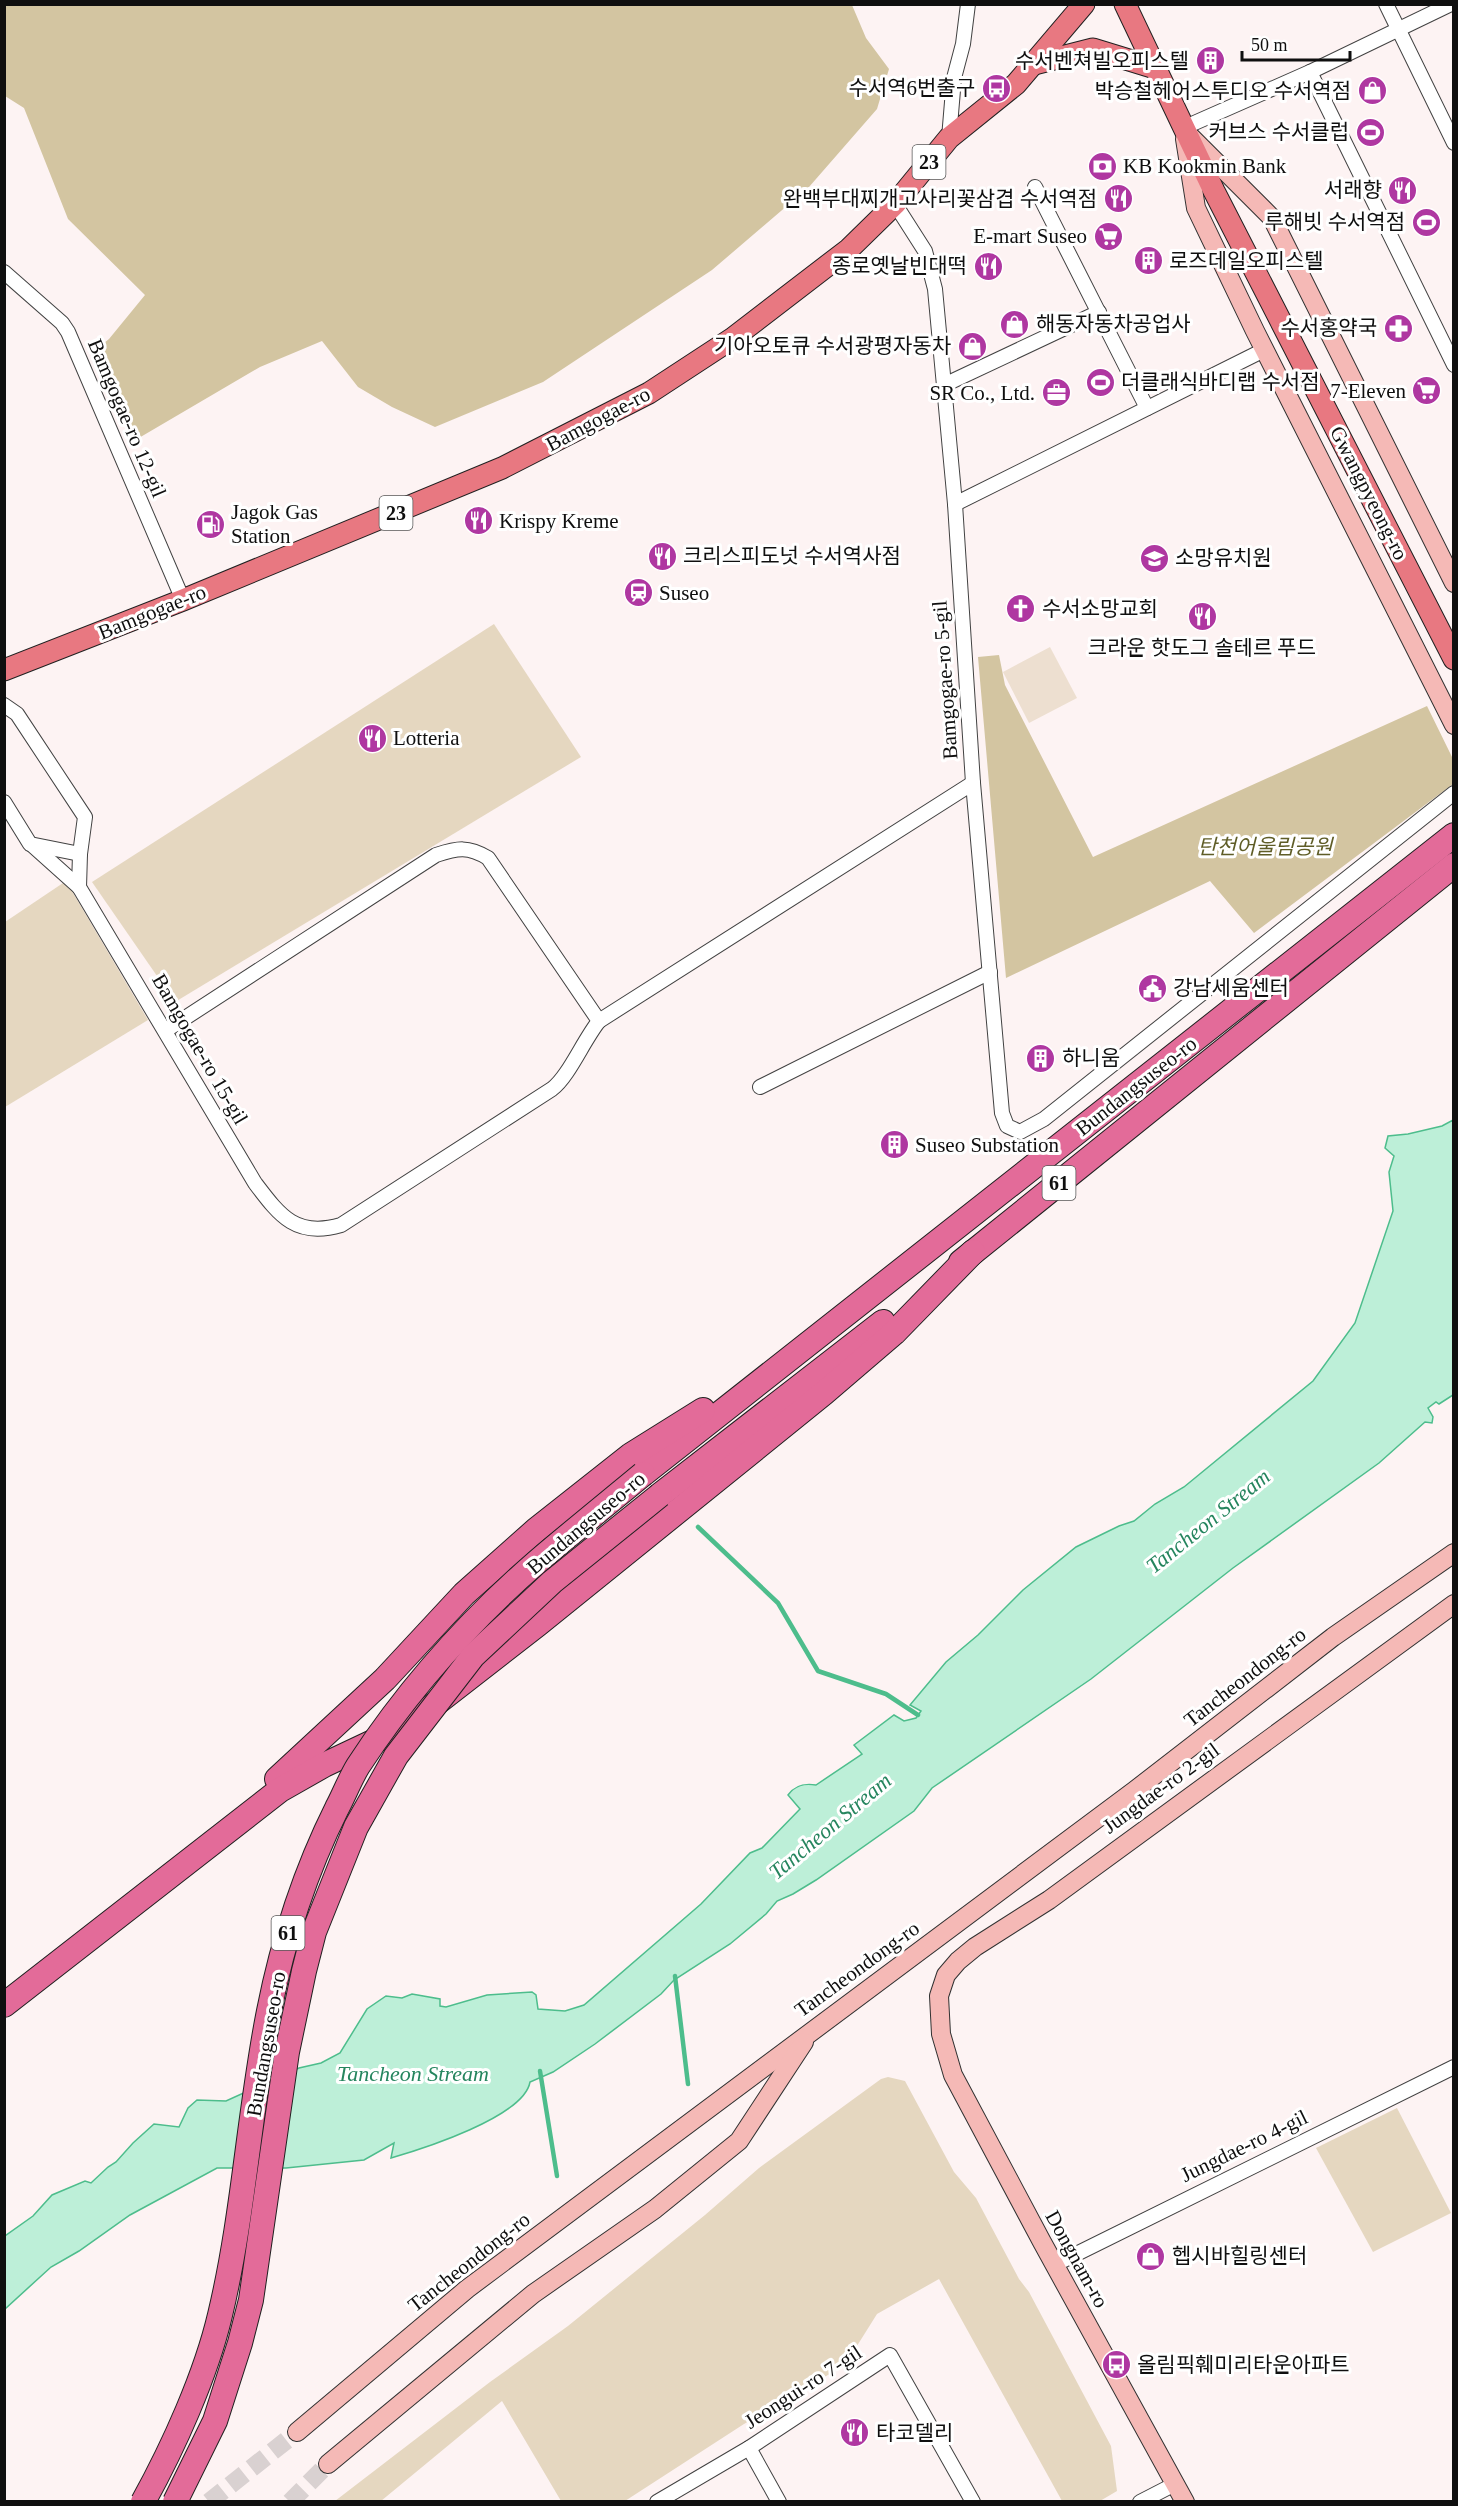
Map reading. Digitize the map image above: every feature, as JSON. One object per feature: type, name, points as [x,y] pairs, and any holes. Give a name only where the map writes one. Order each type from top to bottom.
[{"type":"highway","name":"Bundangsuseo-ro","points":[[143,2502],[185,2414],[219,2319],[230,2274],[268,2013],[278,1970],[307,1874],[356,1769],[405,1700],[479,1618],[637,1465],[797,1354],[1454,835]]},
{"type":"highway","name":"Bundangsuseo-ro","points":[[175,2502],[215,2421],[251,2300],[287,2052],[314,1932],[356,1827],[396,1756],[473,1656],[552,1582],[660,1495],[974,1252],[1454,865]]},
{"type":"highway","points":[[4,2005],[280,1790],[324,1764],[396,1731],[421,1715],[538,1624],[824,1393],[894,1333],[974,1252]]},
{"type":"highway","points":[[4,1993],[67,1947],[301,1759],[385,1679],[464,1594],[536,1530],[637,1465]]},
{"type":"main road","name":"Bamgogae-ro","points":[[4,670],[183,600],[502,468],[649,393],[697,364],[849,249],[894,204],[949,138],[1016,84],[1084,4]]},
{"type":"main road","name":"Gwangpyeong-ro","points":[[1125,4],[1183,128],[1454,659]]},
{"type":"main road","points":[[1034,64],[1093,49],[1155,68]]},
{"type":"main road","points":[[1183,128],[1196,208],[1264,350],[1448,709],[1454,725]]},
{"type":"main road","points":[[1183,128],[1272,218],[1447,551],[1454,583]]},
{"type":"main road","name":"Tancheondong-ro","points":[[297,2432],[467,2289],[1134,1791],[1333,1637],[1454,1553]]},
{"type":"main road","name":"Jungdae-ro 2-gil","points":[[941,2034],[939,1996],[946,1975],[958,1961],[1049,1900],[1454,1604]]},
{"type":"main road","points":[[328,2464],[533,2294],[655,2209],[739,2141],[812,2030]]},
{"type":"main road","name":"Dongnam-ro","points":[[941,2034],[953,2075],[1054,2265],[1185,2502]]},
{"type":"street","points":[[949,138],[954,78],[963,44],[968,4]]},
{"type":"street","points":[[1386,4],[1454,143]]},
{"type":"street","points":[[1183,128],[1310,72],[1451,4]]},
{"type":"street","points":[[1310,72],[1454,365]]},
{"type":"street","points":[[1035,187],[1147,408]]},
{"type":"street","name":"Bamgogae-ro 5-gil","points":[[894,204],[925,251],[935,290],[955,504],[973,783],[1002,1113],[1007,1126],[1020,1132],[1044,1119],[1454,793]]},
{"type":"street","name":"Bamgogae-ro 12-gil","points":[[4,272],[62,323],[68,332],[183,600]]},
{"type":"street","points":[[944,385],[1099,312]]},
{"type":"street","points":[[955,504],[1264,350]]},
{"type":"street","points":[[4,705],[17,714],[85,817],[80,854],[79,887]]},
{"type":"street","points":[[165,1031],[436,855],[454,849],[473,849],[488,858],[599,1021],[973,783]]},
{"type":"street","points":[[4,802],[30,844],[79,887]]},
{"type":"street","points":[[30,844],[80,854]]},
{"type":"street","name":"Bamgogae-ro 15-gil","points":[[79,887],[243,1165],[270,1203],[283,1217],[298,1227],[326,1229],[341,1225],[552,1089],[563,1078],[586,1038],[599,1021]]},
{"type":"street","points":[[760,1087],[990,972]]},
{"type":"street","name":"Jungdae-ro 4-gil","points":[[1054,2265],[1454,2067]]},
{"type":"street","name":"Jeongui-ro 7-gil","points":[[749,2448],[890,2355],[973,2502]]},
{"type":"street","points":[[657,2502],[749,2448],[778,2502]]},
{"type":"street","points":[[1140,2502],[1175,2484]]},
{"type":"shaded area","points":[[494,624],[581,757],[175,1002],[92,882]]},
{"type":"shaded area","points":[[1050,647],[1077,698],[1029,723],[1003,672]]},
{"type":"shaded area","points":[[66,881],[148,1020],[5,1107],[5,922]]},
{"type":"shaded area","points":[[888,2077],[905,2081],[954,2172],[976,2198],[1019,2279],[1029,2292],[1111,2446],[1117,2491],[1100,2501],[1062,2501],[939,2279],[877,2314],[845,2365],[744,2424],[625,2501],[561,2501],[502,2401],[381,2501],[335,2501],[490,2382],[568,2326],[759,2168],[881,2079]]},
{"type":"shaded area","points":[[1397,2108],[1451,2213],[1373,2252],[1316,2148]]},
{"type":"green space","points":[[4,5],[852,5],[866,38],[889,69],[877,109],[809,187],[712,270],[543,382],[435,427],[392,407],[358,387],[322,341],[260,367],[132,442],[94,351],[109,339],[145,295],[68,219],[24,108],[5,96]]},
{"type":"green space","name":"탄천어울림공원","points":[[999,655],[1005,685],[1093,857],[1427,706],[1453,759],[1453,784],[1254,933],[1210,881],[1006,978],[978,657]]},
{"type":"water","name":"Tancheon Stream","points":[[1453,1120],[1453,1395],[1428,1408],[1433,1417],[1432,1423],[1425,1422],[1379,1463],[1233,1568],[1091,1679],[932,1788],[914,1811],[816,1880],[777,1901],[766,1914],[730,1944],[674,1980],[661,1994],[595,2044],[553,2072],[530,2082],[524,2095],[492,2119],[447,2139],[391,2158],[394,2143],[364,2160],[286,2168],[217,2168],[130,2215],[79,2251],[51,2267],[5,2309],[5,2236],[33,2216],[52,2195],[85,2181],[91,2183],[154,2124],[179,2127],[188,2108],[197,2100],[226,2101],[299,2068],[321,2063],[340,2053],[367,2009],[386,1996],[402,1998],[412,1994],[440,1999],[440,2006],[446,2007],[487,1995],[532,1992],[536,1995],[538,2009],[565,2011],[584,2005],[701,1904],[750,1853],[762,1848],[800,1809],[788,1795],[794,1789],[804,1785],[816,1785],[862,1754],[854,1745],[894,1715],[904,1721],[916,1718],[921,1711],[910,1705],[946,1662],[978,1635],[1023,1590],[1076,1547],[1134,1521],[1155,1504],[1184,1487],[1313,1381],[1355,1323],[1393,1211],[1389,1172],[1394,1156],[1385,1148],[1388,1136],[1442,1126]]},
{"type":"waterway","points":[[698,1527],[778,1603],[818,1671],[886,1694],[918,1715]]},
{"type":"waterway","points":[[675,1976],[688,2084]]},
{"type":"waterway","points":[[540,2071],[557,2176]]},
{"type":"tunnel","points":[[209,2502],[297,2432]]},
{"type":"tunnel","points":[[290,2502],[328,2464]]},
{"type":"place","name":"수서벤쳐빌오피스텔","points":[[1210,61]]},
{"type":"place","name":"수서역6번출구","points":[[996,88]]},
{"type":"place","name":"박승철헤어스투디오 수서역점","points":[[1372,91]]},
{"type":"place","name":"커브스 수서클럽","points":[[1370,132]]},
{"type":"place","name":"KB Kookmin Bank","points":[[1102,166]]},
{"type":"place","name":"서래향","points":[[1403,190]]},
{"type":"place","name":"완백부대찌개고사리꽃삼겹 수서역점","points":[[1118,199]]},
{"type":"place","name":"루해빗 수서역점","points":[[1426,222]]},
{"type":"place","name":"E-mart Suseo","points":[[1108,236]]},
{"type":"place","name":"로즈데일오피스텔","points":[[1148,261]]},
{"type":"place","name":"종로옛날빈대떡","points":[[988,266]]},
{"type":"place","name":"해동자동차공업사","points":[[1015,324]]},
{"type":"place","name":"수서홍약국","points":[[1398,328]]},
{"type":"place","name":"기아오토큐 수서광평자동차","points":[[972,346]]},
{"type":"place","name":"더클래식바디랩 수서점","points":[[1100,382]]},
{"type":"place","name":"7-Eleven","points":[[1427,391]]},
{"type":"place","name":"SR Co., Ltd.","points":[[1056,393]]},
{"type":"place","name":"Krispy Kreme","points":[[478,521]]},
{"type":"place","name":"Jagok Gas Station","points":[[210,524]]},
{"type":"place","name":"크리스피도넛 수서역사점","points":[[662,556]]},
{"type":"place","name":"소망유치원","points":[[1154,558]]},
{"type":"place","name":"Suseo","points":[[638,593]]},
{"type":"place","name":"수서소망교회","points":[[1021,609]]},
{"type":"place","name":"크라운 핫도그 솔테르 푸드","points":[[1202,617]]},
{"type":"place","name":"Lotteria","points":[[372,738]]},
{"type":"place","name":"강남세움센터","points":[[1152,988]]},
{"type":"place","name":"하니움","points":[[1041,1058]]},
{"type":"place","name":"Suseo Substation","points":[[894,1145]]},
{"type":"place","name":"헵시바힐링센터","points":[[1151,2256]]},
{"type":"place","name":"올림픽훼미리타운아파트","points":[[1116,2365]]},
{"type":"place","name":"타코델리","points":[[855,2433]]}]
